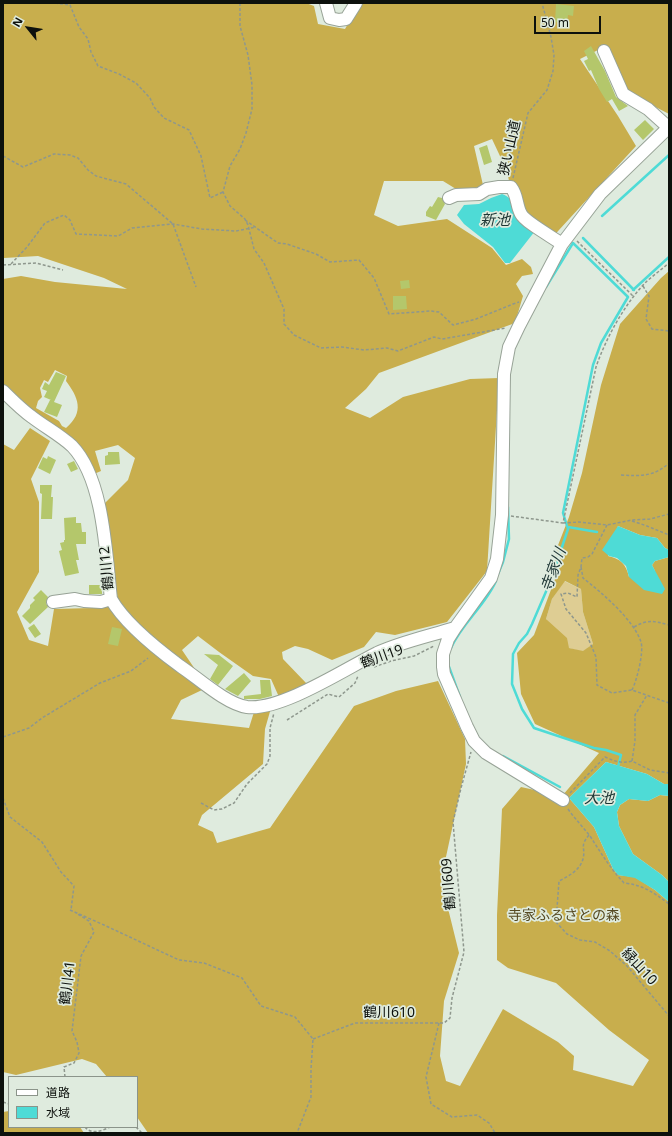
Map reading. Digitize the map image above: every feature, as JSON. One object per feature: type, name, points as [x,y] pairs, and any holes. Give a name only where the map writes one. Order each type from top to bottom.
[{"type":"street","points":[[326,3],[330,18],[339,20],[346,19],[356,3]]},
{"type":"street","points":[[563,800],[486,753],[474,741],[466,728],[444,674],[443,654],[448,639],[490,578],[495,568],[502,515],[504,374],[509,347],[518,326],[562,244],[600,194],[669,127],[648,109],[623,94],[604,51]]},
{"type":"street","points":[[448,198],[456,195],[479,194],[488,189],[499,187],[511,187],[516,193],[521,214],[538,228],[562,244]]},
{"type":"street","name":"鶴川12","points":[[3,391],[19,407],[72,446],[82,458],[97,499],[103,527],[111,599],[116,608],[157,649],[231,702],[246,706],[265,706],[275,703],[303,692],[378,653],[455,628]]},
{"type":"street","points":[[54,602],[75,599],[84,602],[101,602],[111,599]]},
{"type":"path","points":[[55,3],[70,5],[79,27],[88,39],[91,52],[98,66],[119,74],[136,83],[150,98],[154,107],[164,118],[190,130],[201,156],[210,198],[223,192]]},
{"type":"path","points":[[240,3],[240,26],[248,55],[252,85],[252,109],[246,133],[240,149],[230,166],[223,192],[230,206],[278,243],[287,244],[316,254],[330,262],[360,260],[374,278],[389,314],[431,311],[439,312],[453,325],[476,319],[513,304],[533,300]]},
{"type":"path","name":"狭い山道","points":[[511,187],[528,113],[547,90],[553,71],[554,54],[552,37],[542,3]]},
{"type":"path","points":[[3,156],[23,167],[54,154],[70,155],[78,158],[88,170],[96,176],[126,184],[173,224],[196,286]]},
{"type":"path","points":[[11,264],[27,247],[45,222],[64,214],[70,220],[76,234],[118,236],[132,228],[173,224],[202,229],[236,231],[256,227]]},
{"type":"path","points":[[245,219],[254,249],[264,264],[284,309],[284,324],[294,335],[321,348],[364,350],[388,348],[398,351],[434,337],[442,339],[518,326]]},
{"type":"path","points":[[570,234],[634,297]]},
{"type":"path","points":[[3,265],[36,263],[63,270]]},
{"type":"path","points":[[563,523],[596,366],[603,347],[634,297],[643,286],[669,263]]},
{"type":"path","points":[[643,286],[649,296],[646,319],[652,330],[669,331]]},
{"type":"path","points":[[621,475],[645,476],[662,469],[669,463]]},
{"type":"path","points":[[618,524],[632,520],[650,519],[669,514]]},
{"type":"path","points":[[502,515],[563,523],[579,522],[607,525],[630,521],[669,535]]},
{"type":"path","points":[[607,525],[592,554],[588,557],[582,558],[578,575],[577,597],[568,593],[561,594],[566,609],[586,633],[596,657],[597,685],[612,693],[632,690],[669,703]]},
{"type":"path","points":[[581,567],[583,578],[597,589],[634,627],[641,643],[638,674],[632,690]]},
{"type":"path","points":[[634,627],[643,622],[657,621],[669,625]]},
{"type":"path","name":"鶴川19","points":[[369,669],[391,661],[414,656],[448,639]]},
{"type":"path","points":[[3,737],[29,728],[42,718],[100,683],[131,671],[148,658]]},
{"type":"path","name":"鶴川19","points":[[287,720],[328,694],[339,697],[355,683],[359,674]]},
{"type":"path","points":[[632,761],[635,741],[635,715],[647,695]]},
{"type":"path","points":[[201,803],[214,810],[222,809],[234,803],[247,784],[267,764],[270,756],[270,728],[275,712]]},
{"type":"path","name":"鶴川609","points":[[444,1023],[450,1018],[452,998],[464,952],[453,822],[474,741]]},
{"type":"path","points":[[669,773],[650,770],[632,761],[625,763],[615,762],[605,757],[563,800],[574,818],[589,835],[610,868],[624,883],[636,884],[651,890],[669,904]]},
{"type":"path","points":[[3,798],[10,818],[42,842],[61,872],[74,886],[70,910],[179,960],[204,963],[242,978],[260,1006],[296,1017],[313,1039],[311,1097],[297,1133]]},
{"type":"path","name":"緑山10","points":[[589,835],[584,842],[583,860],[574,872],[560,880],[556,922],[567,934],[580,940],[595,942],[610,951],[627,966],[669,1016]]},
{"type":"path","name":"鶴川41","points":[[65,1076],[64,1067],[74,1063],[79,1053],[77,1042],[72,1031],[81,956],[94,932],[89,921],[70,910]]},
{"type":"path","name":"鶴川610","points":[[313,1039],[355,1023],[444,1023]]},
{"type":"path","points":[[439,1023],[426,1077],[431,1104],[452,1117],[477,1115],[489,1123],[495,1133]]},
{"type":"path","points":[[86,1128],[94,1132],[108,1128]]},
{"type":"shaded area","points":[[564,581],[581,589],[583,612],[593,644],[583,652],[569,648],[546,619],[552,599]]},
{"type":"green space","name":"寺家ふるさとの森","points":[[3,3],[306,3],[314,6],[318,24],[345,29],[360,3],[669,3],[669,114],[627,92],[606,46],[580,59],[636,146],[548,242],[513,201],[507,171],[492,139],[474,146],[483,185],[466,192],[456,189],[443,181],[384,181],[374,215],[398,226],[447,219],[492,248],[506,265],[522,259],[531,267],[533,274],[522,276],[516,284],[523,296],[515,323],[379,373],[366,389],[345,408],[370,418],[403,397],[470,379],[499,378],[487,571],[447,622],[395,635],[376,632],[364,647],[332,660],[308,649],[295,646],[282,652],[283,659],[307,684],[279,697],[271,679],[253,676],[198,636],[182,650],[201,678],[202,690],[181,700],[171,719],[249,728],[254,712],[271,708],[265,729],[263,764],[202,815],[198,825],[213,832],[217,843],[270,828],[354,706],[396,691],[438,681],[465,739],[466,764],[441,880],[459,953],[444,1001],[440,1056],[446,1081],[460,1086],[503,1009],[558,1042],[574,1056],[573,1070],[633,1086],[649,1060],[609,1030],[556,983],[508,968],[497,960],[497,915],[502,809],[521,787],[562,796],[599,753],[535,724],[521,694],[517,653],[534,635],[555,579],[555,553],[569,517],[582,473],[601,385],[620,324],[669,271],[669,550],[665,548],[657,538],[640,535],[618,526],[608,556],[620,561],[624,565],[629,577],[655,571],[652,565],[655,561],[669,557],[669,784],[664,784],[647,774],[606,762],[569,798],[594,827],[613,869],[618,875],[635,877],[655,890],[669,902],[669,1133],[148,1133],[138,1118],[138,1076],[106,1076],[96,1064],[82,1059],[16,1075],[3,1072],[3,444],[14,450],[30,428],[50,441],[31,479],[39,502],[39,572],[17,612],[29,640],[48,646],[54,609],[92,608],[118,601],[105,503],[128,480],[135,458],[118,445],[95,451],[101,471],[94,474],[3,384],[3,279],[21,276],[55,282],[127,289],[104,278],[38,256],[4,258]],"holes":[[[55,370],[67,376],[66,381],[74,393],[78,404],[78,410],[76,416],[66,428],[62,426],[59,421],[36,408],[38,401],[42,397],[40,388],[44,380],[48,382]],[[565,581],[581,589],[583,612],[593,644],[583,651],[569,648],[567,638],[546,619],[552,599]]]},
{"type":"green space","points":[[660,795],[669,796],[669,882],[662,875],[633,854],[619,826],[617,812],[620,805],[629,799],[648,801]]},
{"type":"green space","points":[[8,1111],[8,1128],[81,1128],[84,1133],[3,1133],[3,1112]]},
{"type":"water","name":"新池","points":[[502,194],[512,200],[535,231],[510,263],[505,263],[493,247],[464,224],[457,215],[464,205],[479,204]]},
{"type":"water","points":[[618,526],[640,535],[657,538],[665,548],[669,550],[669,557],[655,561],[652,565],[665,589],[662,594],[644,590],[629,577],[626,566],[617,558],[609,556],[602,550]]},
{"type":"water","name":"大池","points":[[606,762],[647,774],[664,784],[669,784],[669,796],[660,795],[648,801],[629,799],[620,805],[617,812],[619,826],[633,854],[662,875],[669,882],[669,902],[655,890],[635,878],[618,875],[613,869],[594,827],[569,798]]},
{"type":"building","points":[[556,4],[574,6],[573,16],[568,15],[567,24],[555,22]]},
{"type":"building","points":[[591,46],[605,71],[616,97],[628,106],[619,111],[612,99],[607,102],[599,89],[591,70],[589,71],[584,61],[588,59],[584,51]]},
{"type":"building","points":[[645,120],[654,129],[643,140],[634,130]]},
{"type":"building","points":[[487,145],[492,162],[484,165],[479,148]]},
{"type":"building","points":[[438,197],[442,198],[445,204],[436,220],[426,216],[426,212],[430,206],[432,207]]},
{"type":"building","points":[[409,280],[410,288],[401,289],[400,281]]},
{"type":"building","points":[[393,296],[406,296],[407,309],[393,310]]},
{"type":"building","points":[[56,372],[66,376],[54,402],[62,405],[57,417],[44,412],[51,400],[44,397],[47,391],[42,389],[45,382],[49,385]]},
{"type":"building","points":[[108,452],[119,452],[120,464],[105,465],[105,456],[108,455]]},
{"type":"building","points":[[48,456],[56,460],[50,474],[38,468],[43,457],[47,459]]},
{"type":"building","points":[[74,461],[78,469],[71,472],[67,464]]},
{"type":"building","points":[[40,485],[52,485],[52,519],[41,519],[42,494],[40,493]]},
{"type":"building","points":[[76,517],[76,523],[81,523],[82,532],[86,532],[86,544],[76,544],[79,560],[76,560],[79,573],[65,576],[59,551],[62,550],[60,543],[64,542],[65,540],[64,518]]},
{"type":"building","points":[[89,585],[102,585],[102,594],[89,594]]},
{"type":"building","points":[[41,590],[48,597],[46,603],[48,607],[30,624],[22,616],[35,600],[33,598]]},
{"type":"building","points":[[34,624],[41,634],[35,638],[28,628]]},
{"type":"building","points":[[112,627],[122,629],[118,646],[108,644]]},
{"type":"building","points":[[204,654],[219,655],[233,666],[218,685],[210,679],[218,665]]},
{"type":"building","points":[[244,673],[251,681],[238,696],[225,689]]},
{"type":"building","points":[[260,680],[270,680],[272,696],[260,699],[244,699],[244,696],[261,694]]},
{"type":"waterway","points":[[602,216],[669,155]]},
{"type":"waterway","points":[[583,238],[634,290]]},
{"type":"waterway","points":[[546,287],[573,243],[628,297]]},
{"type":"waterway","name":"寺家川","points":[[633,290],[669,257]]},
{"type":"waterway","name":"寺家川","points":[[618,767],[621,755],[594,748],[534,728],[522,709],[512,684],[513,654],[532,624],[551,580],[568,529],[563,513],[593,365],[601,343],[628,297]]},
{"type":"waterway","points":[[498,574],[509,539],[508,507]]},
{"type":"waterway","points":[[568,527],[597,532]]},
{"type":"waterway","points":[[451,648],[461,630],[486,598],[496,581]]},
{"type":"waterway","points":[[448,664],[460,697]]},
{"type":"waterway","points":[[503,756],[560,787]]}]
